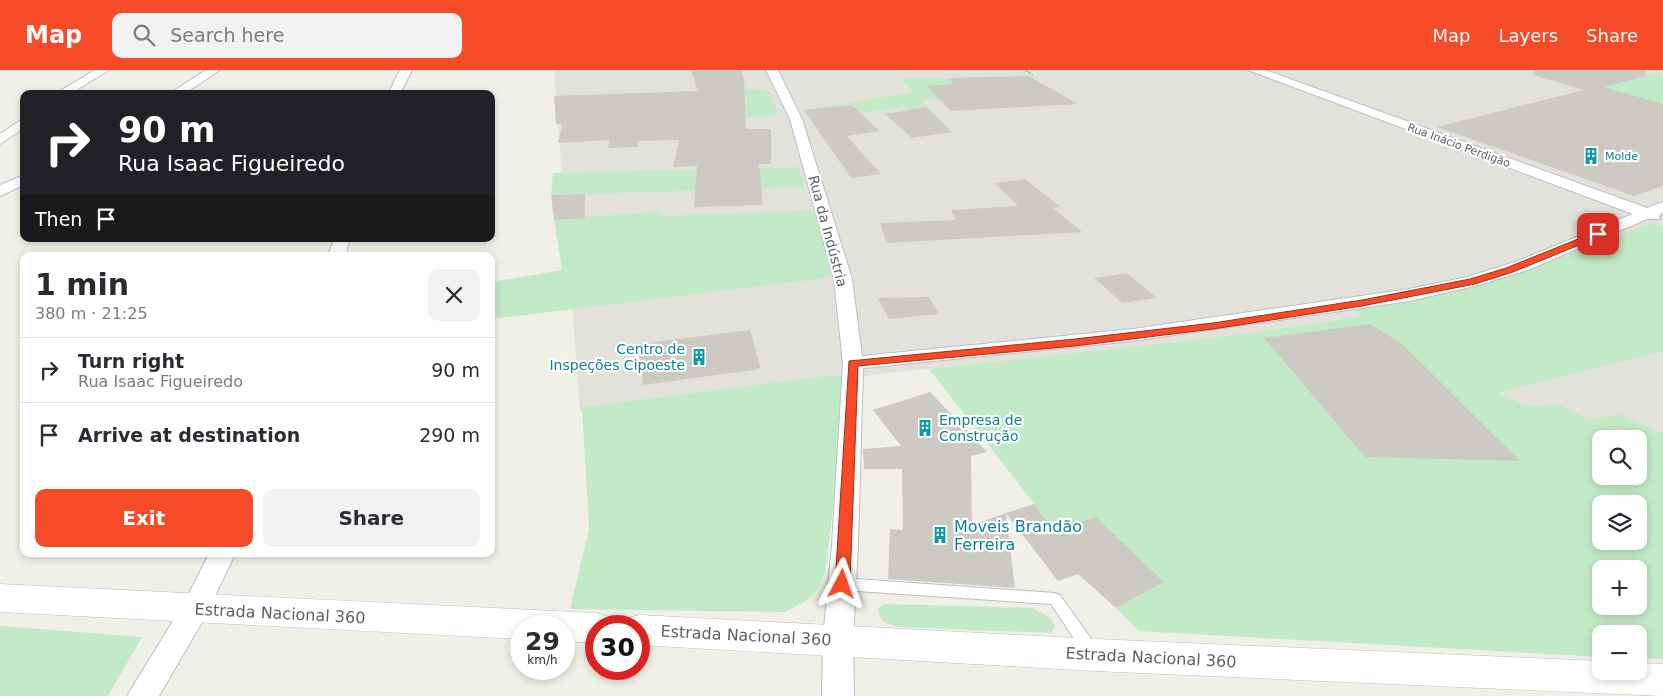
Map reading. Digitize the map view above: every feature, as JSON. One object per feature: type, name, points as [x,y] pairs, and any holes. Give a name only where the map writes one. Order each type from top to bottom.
[{"type":"main road","name":"Estrada Nacional 360","points":[[0,598],[510,624]]},
{"type":"main road","name":"Estrada Nacional 360","points":[[650,630],[838,639],[1095,655],[1663,681]]},
{"type":"street","points":[[68,90],[103,70]]},
{"type":"street","points":[[182,90],[214,70]]},
{"type":"street","points":[[396,90],[406,70]]},
{"type":"street","name":"Rua da Indústria","points":[[772,70],[796,119],[843,279],[853,363],[838,639],[838,696]]},
{"type":"street","name":"Rua Inácio Perdigão","points":[[1254,70],[1658,213]]},
{"type":"street","points":[[0,140],[20,125]]},
{"type":"street","points":[[0,191],[20,181]]},
{"type":"street","points":[[853,363],[1075,343],[1206,327],[1428,291],[1472,282],[1510,270],[1658,213]]},
{"type":"street","points":[[142,696],[195,609],[221,557]]},
{"type":"lane","points":[[842,584],[1055,599],[1095,655]]},
{"type":"path","points":[[1025,70],[1033,74]]},
{"type":"shaded area","points":[[554,70],[1663,70],[1663,640],[1647,636],[1647,625],[1592,625],[1592,633],[1202,606],[931,368],[580,411]]},
{"type":"green space","points":[[1663,72],[1663,124],[1589,91]]},
{"type":"green space","points":[[900,78],[948,78],[954,84],[928,86],[931,90],[960,84],[1014,80],[1031,81],[1045,85],[1056,92],[921,100],[944,124],[932,124],[904,106],[861,113],[852,105],[802,111],[913,92]]},
{"type":"green space","points":[[759,89],[770,92],[778,115],[746,118],[745,90]]},
{"type":"green space","points":[[799,167],[804,187],[551,195],[553,173]]},
{"type":"green space","points":[[819,210],[836,273],[820,279],[495,319],[495,281],[562,270],[554,220],[660,211],[663,216]]},
{"type":"green space","points":[[1651,223],[1663,227],[1663,351],[1497,393],[1527,406],[1558,404],[1589,420],[1619,414],[1663,434],[1663,659],[1647,658],[1647,625],[1592,625],[1592,656],[1139,631],[1116,608],[1164,582],[1096,517],[1053,528],[929,369],[1229,336],[1362,317],[1352,309],[1464,288],[1509,277]]},
{"type":"green space","points":[[827,376],[848,377],[826,566],[820,584],[813,595],[785,612],[570,609],[589,529],[582,407]]},
{"type":"green space","points":[[884,604],[1032,608],[1051,618],[1055,627],[1051,633],[899,627],[887,623],[880,617],[878,609]]},
{"type":"green space","points":[[0,626],[142,637],[108,696],[0,696]]},
{"type":"building","points":[[691,70],[741,70],[744,78],[746,129],[771,129],[771,164],[759,164],[763,205],[694,207],[697,166],[673,167],[679,140],[639,141],[637,147],[608,148],[610,140],[558,143],[562,124],[556,124],[554,96],[698,91]]},
{"type":"building","name":"Molde","points":[[1534,70],[1645,70],[1646,76],[1604,87],[1663,104],[1663,186],[1634,196],[1437,127],[1584,90],[1533,75]]},
{"type":"building","points":[[1029,76],[1078,104],[951,111],[927,86],[954,84],[948,78]]},
{"type":"building","points":[[852,105],[879,131],[847,136],[881,174],[851,178],[804,110]]},
{"type":"building","points":[[926,107],[952,132],[912,138],[885,114]]},
{"type":"building","points":[[1025,179],[1061,207],[1053,208],[1082,232],[887,243],[880,223],[956,220],[951,210],[1018,206],[994,183]]},
{"type":"building","points":[[585,194],[585,218],[554,220],[551,195]]},
{"type":"building","points":[[1127,273],[1157,298],[1122,303],[1094,278]]},
{"type":"building","points":[[929,297],[939,314],[889,319],[878,298]]},
{"type":"building","points":[[1370,324],[1402,344],[1520,461],[1365,457],[1264,338]]},
{"type":"building","name":"Centro de Inspeções Cipoeste","points":[[750,330],[761,369],[643,385],[638,344]]},
{"type":"building","points":[[930,392],[987,452],[971,456],[972,525],[1006,513],[1015,588],[888,579],[890,529],[903,530],[902,469],[864,469],[863,449],[901,446],[873,410]]},
{"type":"building","points":[[1034,504],[1053,528],[1096,517],[1164,582],[1116,608],[1078,574],[1058,581],[1006,513]]},
{"type":"place","name":"Molde","points":[[1591,156]]},
{"type":"place","name":"Centro de Inspeções Cipoeste","points":[[699,357]]},
{"type":"place","name":"Empresa de Construção","points":[[925,428]]},
{"type":"place","name":"Moveis Brandão Ferreira","points":[[940,535]]},
{"type":"route","points":[[842,584],[853,363],[1075,343],[1213,326],[1362,303],[1472,282],[1510,270],[1598,234]]}]
